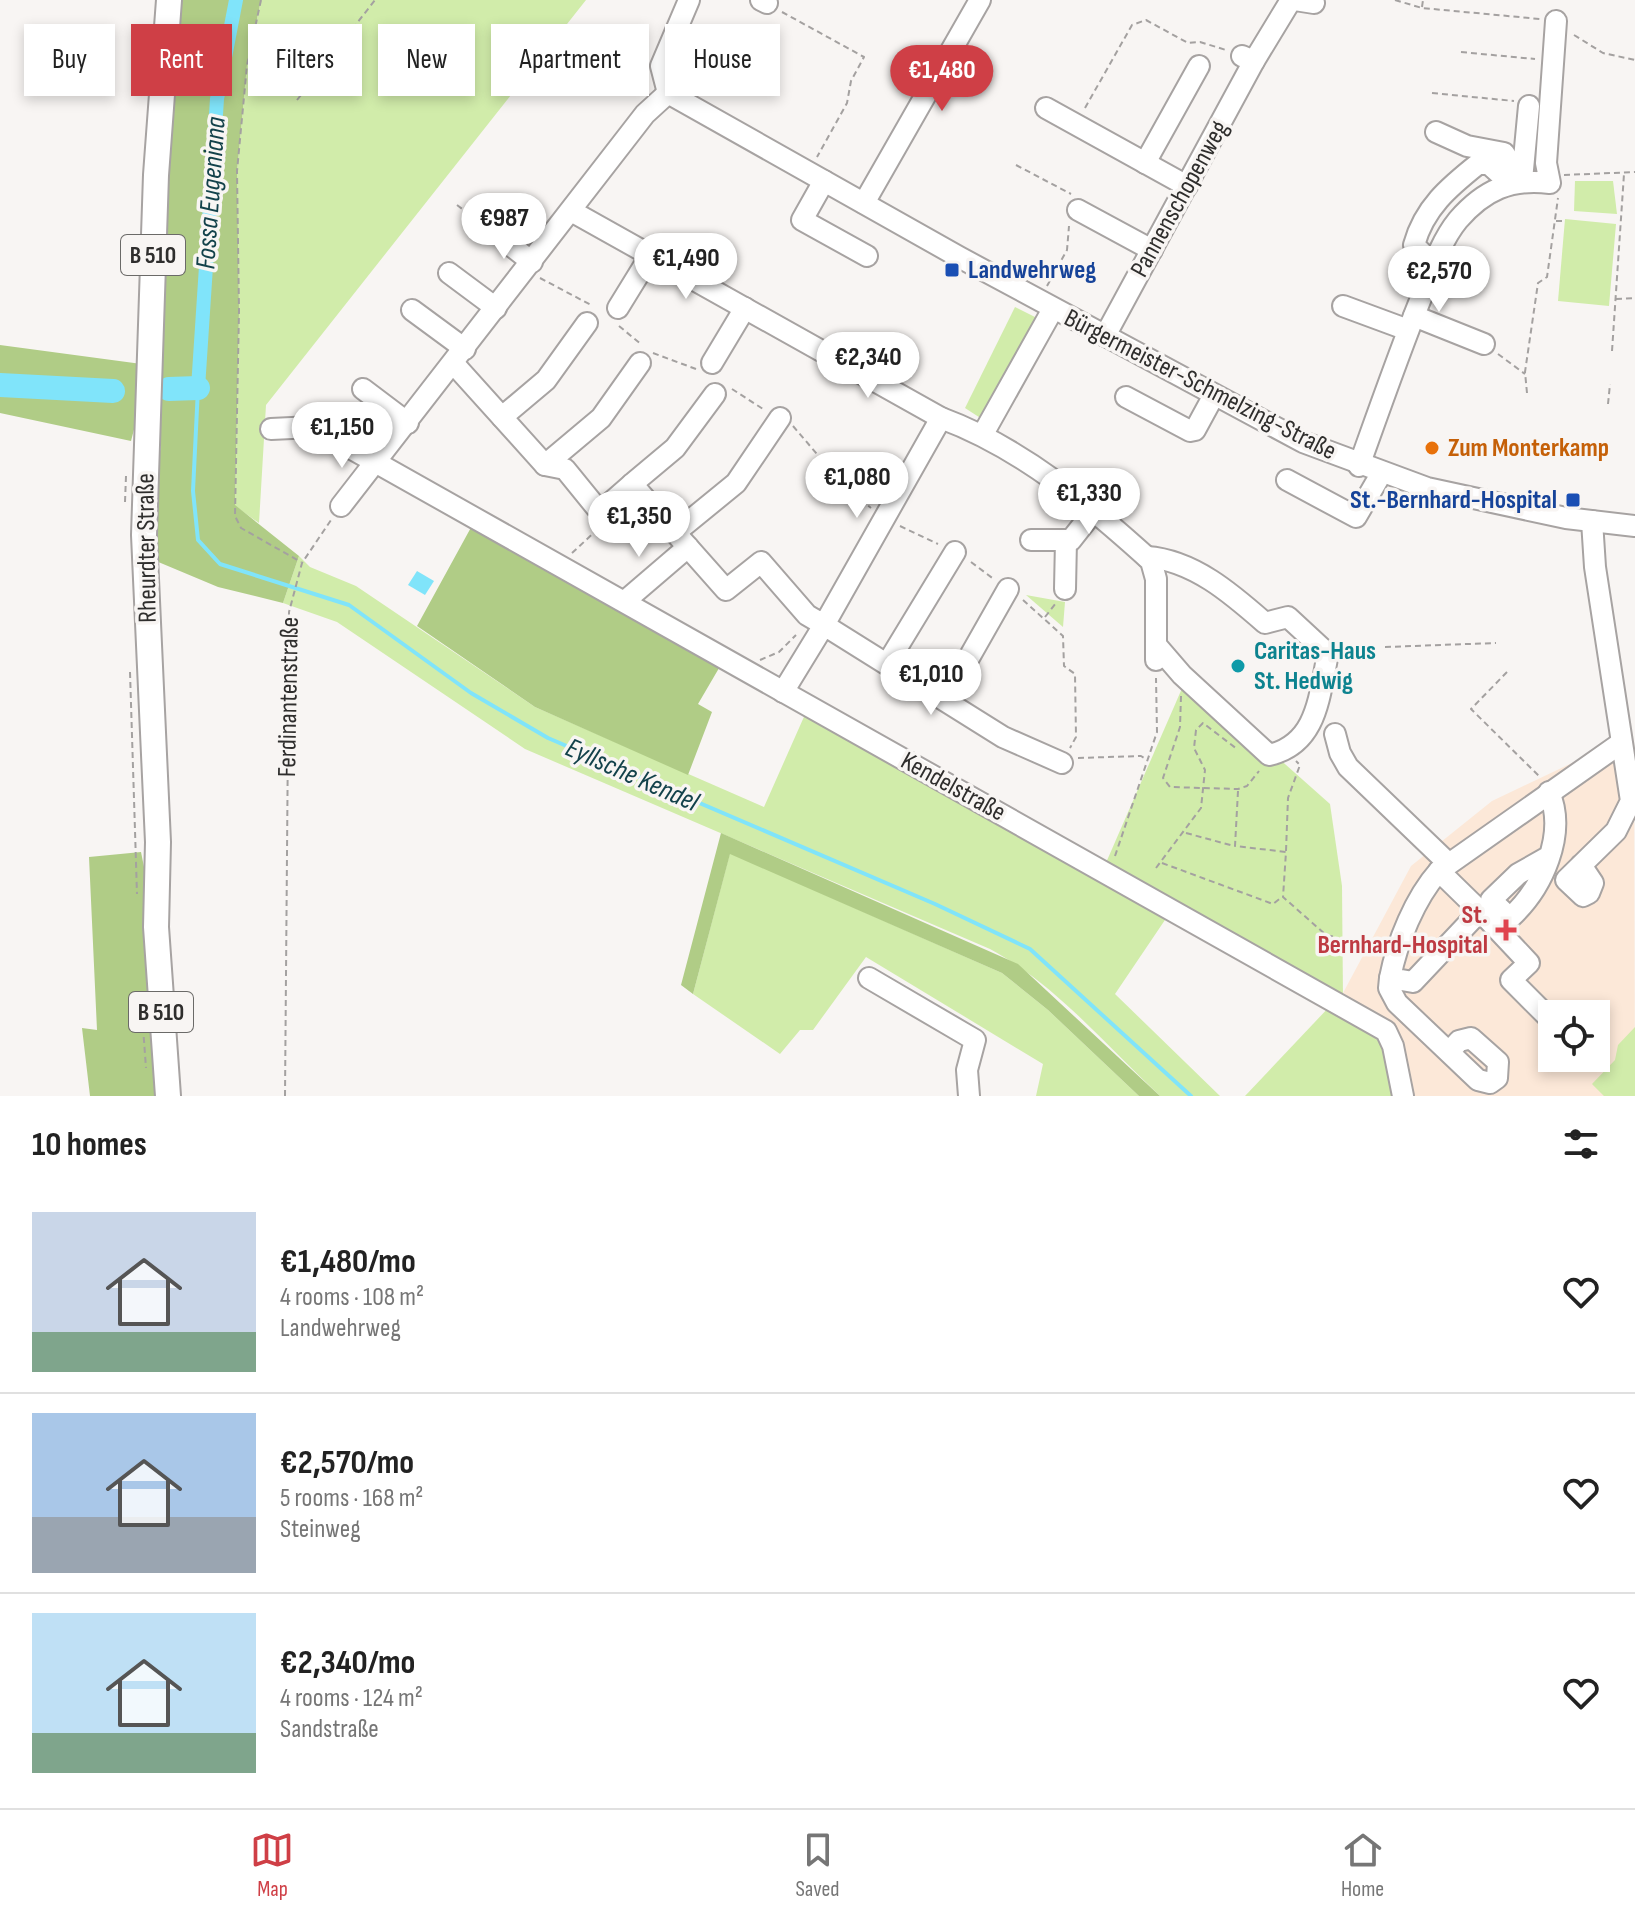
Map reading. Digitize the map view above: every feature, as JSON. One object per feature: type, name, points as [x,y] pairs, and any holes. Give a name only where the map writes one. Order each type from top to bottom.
[{"type":"main road","name":"Rheurdter Straße","points":[[168,1096],[156,927],[158,842],[144,535],[156,175],[169,0]]},
{"type":"street","points":[[679,24],[689,0]]},
{"type":"street","points":[[864,203],[980,0]]},
{"type":"street","name":"Pannenschopenweg","points":[[1105,336],[1187,186],[1248,58],[1300,1]]},
{"type":"street","points":[[1434,265],[1414,245],[1420,224],[1444,191],[1478,164],[1489,164],[1516,181],[1550,183],[1546,163],[1556,21]]},
{"type":"street","points":[[665,57],[661,66],[665,81]]},
{"type":"street","points":[[1145,163],[1199,66]]},
{"type":"street","points":[[341,506],[573,212],[645,114],[665,96]]},
{"type":"street","name":"Bürgermeister-Schmelzing-Straße","points":[[673,96],[1046,305],[1303,442],[1381,474],[1499,505],[1635,526]]},
{"type":"street","points":[[1516,181],[1525,104]]},
{"type":"street","points":[[1046,108],[1187,186]]},
{"type":"street","points":[[1436,132],[1467,146],[1504,153],[1516,181]]},
{"type":"street","points":[[816,177],[802,220],[867,256]]},
{"type":"street","points":[[1359,466],[1434,265],[1458,220],[1477,202],[1516,181]]},
{"type":"street","points":[[1078,210],[1152,250]]},
{"type":"street","points":[[573,212],[941,418],[983,434],[1021,456],[1147,557],[1156,579],[1156,653],[1269,755],[1288,751],[1314,719],[1328,654],[1288,617],[1265,623],[1230,592],[1169,559],[1147,557]]},
{"type":"street","points":[[514,248],[532,262]]},
{"type":"street","points":[[618,308],[650,256]]},
{"type":"street","points":[[449,273],[496,308]]},
{"type":"street","points":[[983,434],[1046,305]]},
{"type":"street","points":[[1343,306],[1484,344]]},
{"type":"street","points":[[712,363],[745,308]]},
{"type":"street","points":[[412,310],[459,357],[502,417],[545,465],[565,469],[600,512],[675,448],[715,394]]},
{"type":"street","points":[[502,417],[546,380],[587,323]]},
{"type":"street","points":[[545,465],[601,418],[640,363]]},
{"type":"street","points":[[363,389],[408,423]]},
{"type":"street","points":[[1126,397],[1190,431],[1195,430],[1214,395]]},
{"type":"street","points":[[625,601],[736,483],[780,418]]},
{"type":"street","points":[[783,692],[819,622],[941,418]]},
{"type":"street","name":"Kendelstraße","points":[[271,429],[313,427],[1386,1031],[1403,1096]]},
{"type":"street","points":[[1287,480],[1356,517],[1381,474]]},
{"type":"street","points":[[632,484],[726,590],[761,562],[819,622],[1003,737],[1062,763]]},
{"type":"street","points":[[1031,540],[1071,540],[1093,512]]},
{"type":"street","points":[[1581,865],[1616,831],[1630,808],[1593,552],[1592,521]]},
{"type":"street","points":[[1065,589],[1066,540]]},
{"type":"street","points":[[887,664],[955,552]]},
{"type":"street","points":[[945,700],[1008,589]]},
{"type":"street","points":[[1335,734],[1348,767],[1444,867],[1529,963],[1511,980],[1538,1007]]},
{"type":"street","points":[[1450,1051],[1397,1003],[1389,988],[1418,903],[1444,867],[1621,743]]},
{"type":"street","points":[[1548,857],[1557,821],[1551,791]]},
{"type":"street","points":[[1390,978],[1413,982],[1480,911]]},
{"type":"street","points":[[869,978],[975,1040],[967,1070],[969,1096]]},
{"type":"path","points":[[261,0],[247,65],[237,171],[239,311],[235,516],[241,528],[302,563]]},
{"type":"path","points":[[297,100],[375,0]]},
{"type":"path","points":[[1395,0],[1422,8],[1556,21],[1603,53],[1635,60]]},
{"type":"path","points":[[1422,8],[1423,0]]},
{"type":"path","points":[[764,2],[864,57],[851,81],[847,103],[816,177]]},
{"type":"path","points":[[1075,125],[1132,25],[1146,20],[1188,43],[1200,42],[1248,58]]},
{"type":"path","points":[[1461,52],[1554,61]]},
{"type":"path","points":[[1432,93],[1525,104]]},
{"type":"path","points":[[1016,165],[1083,199],[1068,228],[1067,250],[1046,305]]},
{"type":"path","points":[[1612,351],[1624,172]]},
{"type":"path","points":[[1527,393],[1525,374],[1538,283],[1547,277],[1559,195],[1550,183],[1566,174],[1635,172]]},
{"type":"path","points":[[457,205],[514,248]]},
{"type":"path","points":[[1555,221],[1564,221]]},
{"type":"path","points":[[1616,299],[1635,298]]},
{"type":"path","points":[[1610,303],[1616,304]]},
{"type":"path","points":[[1484,344],[1525,374]]},
{"type":"path","points":[[1608,404],[1610,384]]},
{"type":"path","name":"Ferdinantenstraße","points":[[285,1096],[289,612],[302,563],[341,506]]},
{"type":"path","points":[[558,564],[599,528],[600,512]]},
{"type":"path","points":[[1045,617],[1063,636],[1064,666],[1075,674],[1076,737],[1062,763]]},
{"type":"path","points":[[747,671],[755,662],[779,652],[791,637],[819,622]]},
{"type":"path","points":[[1385,647],[1496,643]]},
{"type":"path","points":[[1108,873],[1157,732],[1156,653]]},
{"type":"path","points":[[1507,672],[1471,709],[1551,791]]},
{"type":"path","points":[[1182,675],[1180,727],[1163,778],[1170,787],[1238,789],[1247,786],[1259,771]]},
{"type":"path","points":[[1156,868],[1201,808],[1205,770],[1194,748],[1196,730],[1203,723],[1232,748],[1243,750]]},
{"type":"path","points":[[1283,897],[1288,798],[1300,765],[1288,751]]},
{"type":"path","points":[[1062,763],[1082,756],[1141,756],[1147,760]]},
{"type":"path","points":[[1235,846],[1238,789]]},
{"type":"path","points":[[1185,833],[1235,846],[1286,852]]},
{"type":"path","points":[[1161,862],[1273,904],[1283,897]]},
{"type":"path","points":[[1283,897],[1326,935],[1335,937]]},
{"type":"shaded area","name":"St. Bernhard-Hospital","points":[[1634,742],[1635,1096],[1414,1096],[1398,1039],[1381,1018],[1343,993],[1411,866],[1492,801],[1574,762]]},
{"type":"green space","points":[[173,0],[261,0],[256,24],[248,24],[248,60],[237,171],[239,311],[235,505],[299,556],[283,603],[218,587],[144,556],[161,445],[150,368],[131,441],[0,413],[0,345],[149,365],[167,96],[232,96],[232,24],[171,24]]},
{"type":"green space","points":[[261,0],[586,0],[567,24],[491,24],[491,96],[510,96],[266,405],[259,523],[235,506],[239,311],[237,171],[247,65],[248,60],[248,96],[362,96],[362,24],[256,24]]},
{"type":"green space","points":[[1575,181],[1613,181],[1617,214],[1574,211]]},
{"type":"green space","points":[[1565,219],[1616,224],[1609,306],[1558,301]]},
{"type":"green space","points":[[1015,307],[1037,318],[985,421],[965,408]]},
{"type":"green space","points":[[474,522],[722,663],[698,704],[712,712],[688,775],[535,707],[417,626]]},
{"type":"green space","points":[[299,556],[310,567],[356,586],[535,707],[764,807],[807,710],[1169,914],[1115,994],[1220,1096],[1160,1096],[1058,997],[1014,963],[990,949],[525,749],[337,622],[283,603]]},
{"type":"green space","points":[[1026,595],[1065,602],[1063,627]]},
{"type":"green space","points":[[1187,677],[1330,804],[1342,886],[1343,999],[1105,865]]},
{"type":"green space","points":[[721,833],[1018,964],[1160,1096],[1139,1096],[1048,1010],[1002,973],[730,854],[693,994],[681,985]]},
{"type":"green space","points":[[141,852],[156,927],[170,1096],[90,1096],[82,1028],[97,1030],[89,857]]},
{"type":"green space","points":[[730,853],[1002,973],[1048,1010],[1139,1096],[1036,1096],[1043,1064],[866,957],[813,1030],[800,1030],[780,1054],[693,994]]},
{"type":"green space","points":[[1331,1005],[1384,1035],[1400,1096],[1245,1096]]},
{"type":"green space","points":[[1635,1027],[1635,1096],[1604,1096],[1592,1084],[1604,1072],[1610,1072],[1618,1045]]},
{"type":"water","points":[[417,571],[434,581],[425,595],[408,585]]},
{"type":"waterway","name":"Fossa Eugeniana","points":[[198,388],[217,99],[236,0]]},
{"type":"waterway","points":[[0,385],[113,391]]},
{"type":"waterway","name":"Eyllsche Kendel","points":[[198,388],[193,491],[198,540],[220,564],[349,605],[471,693],[548,738],[935,904],[1030,949],[1191,1096]]},
{"type":"waterway","points":[[169,389],[198,388]]},
{"type":"place","name":"Landwehrweg","points":[[952,270]]},
{"type":"place","name":"Zum Monterkamp","points":[[1432,448]]},
{"type":"place","name":"St.-Bernhard-Hospital","points":[[1573,500]]},
{"type":"place","name":"Caritas-Haus St. Hedwig","points":[[1238,666]]},
{"type":"place","name":"St. Bernhard-Hospital","points":[[1506,930]]}]
